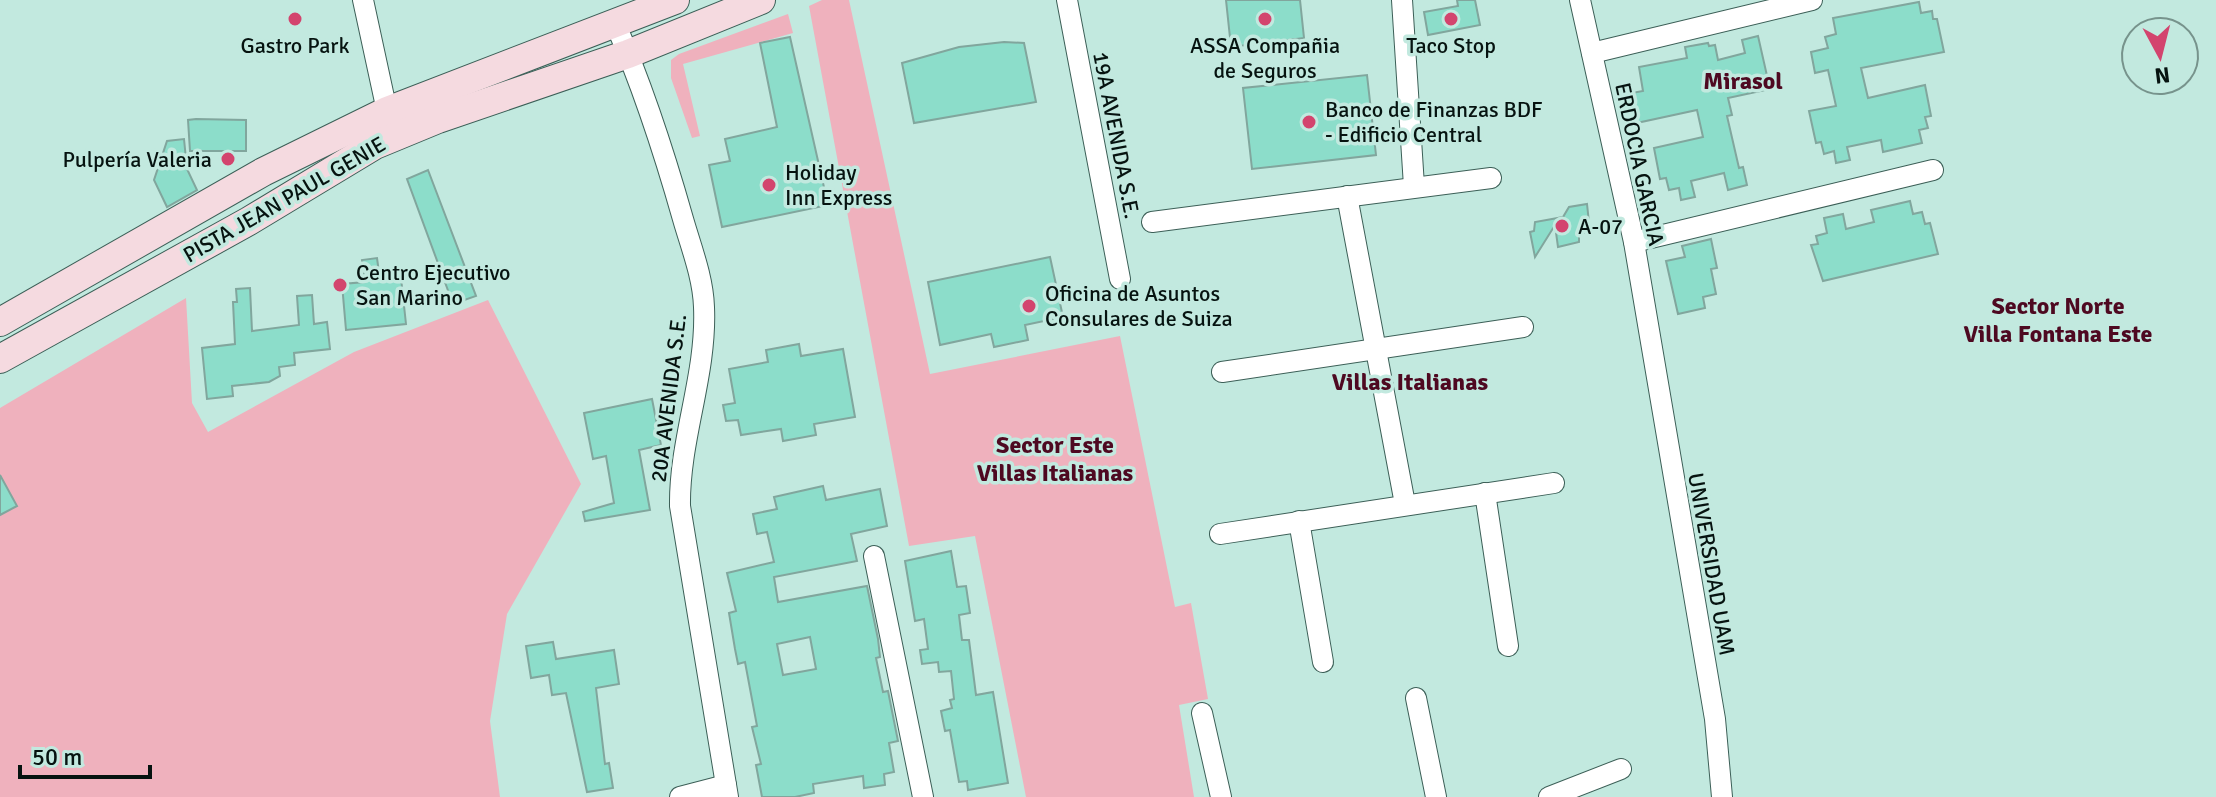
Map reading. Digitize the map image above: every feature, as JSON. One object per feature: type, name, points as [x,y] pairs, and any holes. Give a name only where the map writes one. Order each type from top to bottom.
[{"type":"main road","name":"PISTA JEAN PAUL GENIE","points":[[0,322],[263,172],[387,111],[675,0]]},
{"type":"main road","name":"PISTA JEAN PAUL GENIE","points":[[0,359],[249,221],[375,145],[438,119],[628,54],[761,0]]},
{"type":"street","points":[[363,0],[387,111]]},
{"type":"street","name":"19A AVENIDA S.E.","points":[[1067,0],[1120,279]]},
{"type":"street","points":[[1402,0],[1414,186]]},
{"type":"street","name":"ERDOCIA GARCIA","points":[[1580,0],[1634,242],[1649,340]]},
{"type":"street","points":[[1592,53],[1812,0]]},
{"type":"street","name":"20A AVENIDA S.E.","points":[[615,23],[657,128],[699,276],[704,307],[701,367],[679,475],[680,506],[727,791]]},
{"type":"street","points":[[1634,242],[1933,170]]},
{"type":"street","points":[[1152,222],[1491,178]]},
{"type":"street","points":[[1347,196],[1405,504]]},
{"type":"street","points":[[1222,372],[1523,327]]},
{"type":"street","name":"UNIVERSIDAD UAM","points":[[1649,340],[1715,719],[1722,797]]},
{"type":"street","points":[[1220,534],[1554,483]]},
{"type":"street","points":[[1485,493],[1508,646]]},
{"type":"street","points":[[1299,521],[1323,662]]},
{"type":"street","points":[[874,556],[923,797]]},
{"type":"street","points":[[1416,698],[1436,797]]},
{"type":"street","points":[[1202,713],[1221,797]]},
{"type":"street","points":[[1549,797],[1621,769]]},
{"type":"street","points":[[680,797],[727,791]]},
{"type":"shaded area","points":[[822,0],[849,0],[930,374],[1120,336],[1175,607],[1191,603],[1208,699],[1179,705],[1194,797],[1026,797],[975,536],[909,546],[809,6]]},
{"type":"shaded area","points":[[788,14],[793,33],[683,64],[700,136],[692,138],[671,78],[671,60],[679,54]]},
{"type":"shaded area","points":[[186,298],[192,403],[208,432],[354,352],[488,300],[581,484],[507,614],[490,721],[500,797],[0,797],[0,408]]},
{"type":"building","name":"ASSA Compañia de Seguros","points":[[1226,0],[1300,0],[1304,38],[1231,47]]},
{"type":"building","points":[[1457,0],[1475,0],[1480,25],[1428,35],[1424,12],[1458,6]]},
{"type":"building","points":[[1919,2],[1921,13],[1932,11],[1933,19],[1937,19],[1944,52],[1861,68],[1868,98],[1925,85],[1931,116],[1925,117],[1928,128],[1919,130],[1922,143],[1883,152],[1881,140],[1847,147],[1850,160],[1836,163],[1834,151],[1824,154],[1821,142],[1816,143],[1809,111],[1836,106],[1828,70],[1815,73],[1811,52],[1828,48],[1825,37],[1836,34],[1833,18]]},
{"type":"building","points":[[1758,36],[1770,89],[1728,98],[1732,115],[1727,116],[1739,168],[1743,167],[1747,185],[1728,190],[1724,173],[1691,181],[1695,197],[1681,200],[1679,188],[1669,190],[1666,178],[1660,179],[1654,148],[1703,137],[1697,110],[1632,124],[1626,94],[1643,91],[1639,67],[1687,58],[1685,47],[1708,43],[1709,46],[1715,45],[1718,60],[1745,53],[1742,40]]},
{"type":"building","name":"Holiday Inn Express","points":[[790,37],[828,205],[722,227],[709,165],[730,161],[725,139],[777,127],[760,43]]},
{"type":"building","points":[[1024,43],[1036,102],[914,123],[902,63],[959,47]]},
{"type":"building","name":"Banco de Finanzas BDF - Edificio Central","points":[[1367,75],[1376,155],[1252,169],[1243,88]]},
{"type":"building","points":[[188,120],[246,120],[246,151],[190,151]]},
{"type":"building","points":[[184,139],[187,169],[197,190],[167,207],[154,180],[167,141]]},
{"type":"building","points":[[428,170],[476,296],[453,304],[407,179]]},
{"type":"building","points":[[1910,201],[1913,214],[1922,212],[1925,224],[1930,223],[1938,254],[1823,281],[1811,245],[1818,244],[1816,236],[1827,233],[1824,218],[1843,214],[1846,229],[1874,222],[1871,210]]},
{"type":"building","name":"A-07","points":[[1587,204],[1590,232],[1579,234],[1579,242],[1558,247],[1555,225],[1535,257],[1530,232],[1534,231],[1535,222],[1563,217],[1569,207]]},
{"type":"building","points":[[1711,239],[1717,268],[1711,269],[1716,294],[1703,297],[1705,308],[1678,314],[1666,261],[1685,257],[1682,246]]},
{"type":"building","points":[[1050,257],[1063,317],[1025,325],[1028,340],[994,347],[991,334],[940,345],[928,282]]},
{"type":"building","points":[[377,258],[380,280],[401,278],[406,324],[346,330],[342,284],[365,282],[362,260]]},
{"type":"building","points":[[250,288],[252,331],[299,325],[297,296],[312,295],[314,324],[327,322],[330,349],[294,353],[295,365],[279,367],[280,376],[269,382],[232,386],[233,396],[207,399],[202,348],[235,344],[233,302],[237,302],[236,289]]},
{"type":"building","points":[[799,344],[801,356],[843,349],[855,417],[814,424],[816,435],[783,441],[781,429],[741,435],[738,420],[726,421],[723,405],[735,403],[729,369],[768,362],[766,350]]},
{"type":"building","points":[[652,399],[661,445],[639,450],[650,510],[585,521],[583,512],[614,503],[606,456],[593,459],[584,413]]},
{"type":"building","points":[[0,475],[17,506],[0,515]]},
{"type":"building","points":[[823,486],[826,500],[880,489],[887,526],[851,534],[857,561],[774,577],[778,602],[867,586],[878,639],[880,657],[876,658],[883,692],[888,691],[898,741],[889,743],[894,772],[884,774],[885,785],[864,788],[863,776],[813,784],[814,793],[795,797],[762,797],[756,765],[761,764],[752,727],[757,726],[745,662],[738,664],[735,649],[729,613],[736,611],[727,573],[774,562],[767,532],[757,534],[753,514],[777,509],[774,497]],"holes":[[[810,637],[816,669],[783,675],[777,644]]]},
{"type":"building","points":[[951,551],[957,587],[966,586],[970,613],[959,615],[962,640],[969,640],[976,695],[993,692],[1008,783],[968,790],[967,781],[959,782],[950,730],[945,731],[941,711],[952,708],[951,671],[939,672],[938,662],[922,664],[920,650],[928,649],[924,619],[915,621],[905,561]]},
{"type":"building","points":[[553,642],[556,659],[614,650],[619,684],[596,688],[605,764],[609,763],[613,788],[587,792],[566,693],[552,695],[549,675],[531,678],[526,646]]},
{"type":"place","name":"Gastro Park","points":[[295,19]]},
{"type":"place","name":"ASSA Compañia de Seguros","points":[[1265,19]]},
{"type":"place","name":"Taco Stop","points":[[1451,19]]},
{"type":"place","name":"Banco de Finanzas BDF - Edificio Central","points":[[1309,122]]},
{"type":"place","name":"Pulpería Valeria","points":[[228,159]]},
{"type":"place","name":"Holiday Inn Express","points":[[769,185]]},
{"type":"place","name":"A-07","points":[[1562,226]]},
{"type":"place","name":"Centro Ejecutivo San Marino","points":[[340,285]]},
{"type":"place","name":"Oficina de Asuntos Consulares de Suiza","points":[[1029,306]]},
{"type":"district","name":"Mirasol","points":[[1743,81]]},
{"type":"district","name":"Sector Norte Villa Fontana Este","points":[[2058,320]]},
{"type":"district","name":"Villas Italianas","points":[[1410,382]]},
{"type":"district","name":"Sector Este Villas Italianas","points":[[1055,459]]}]
